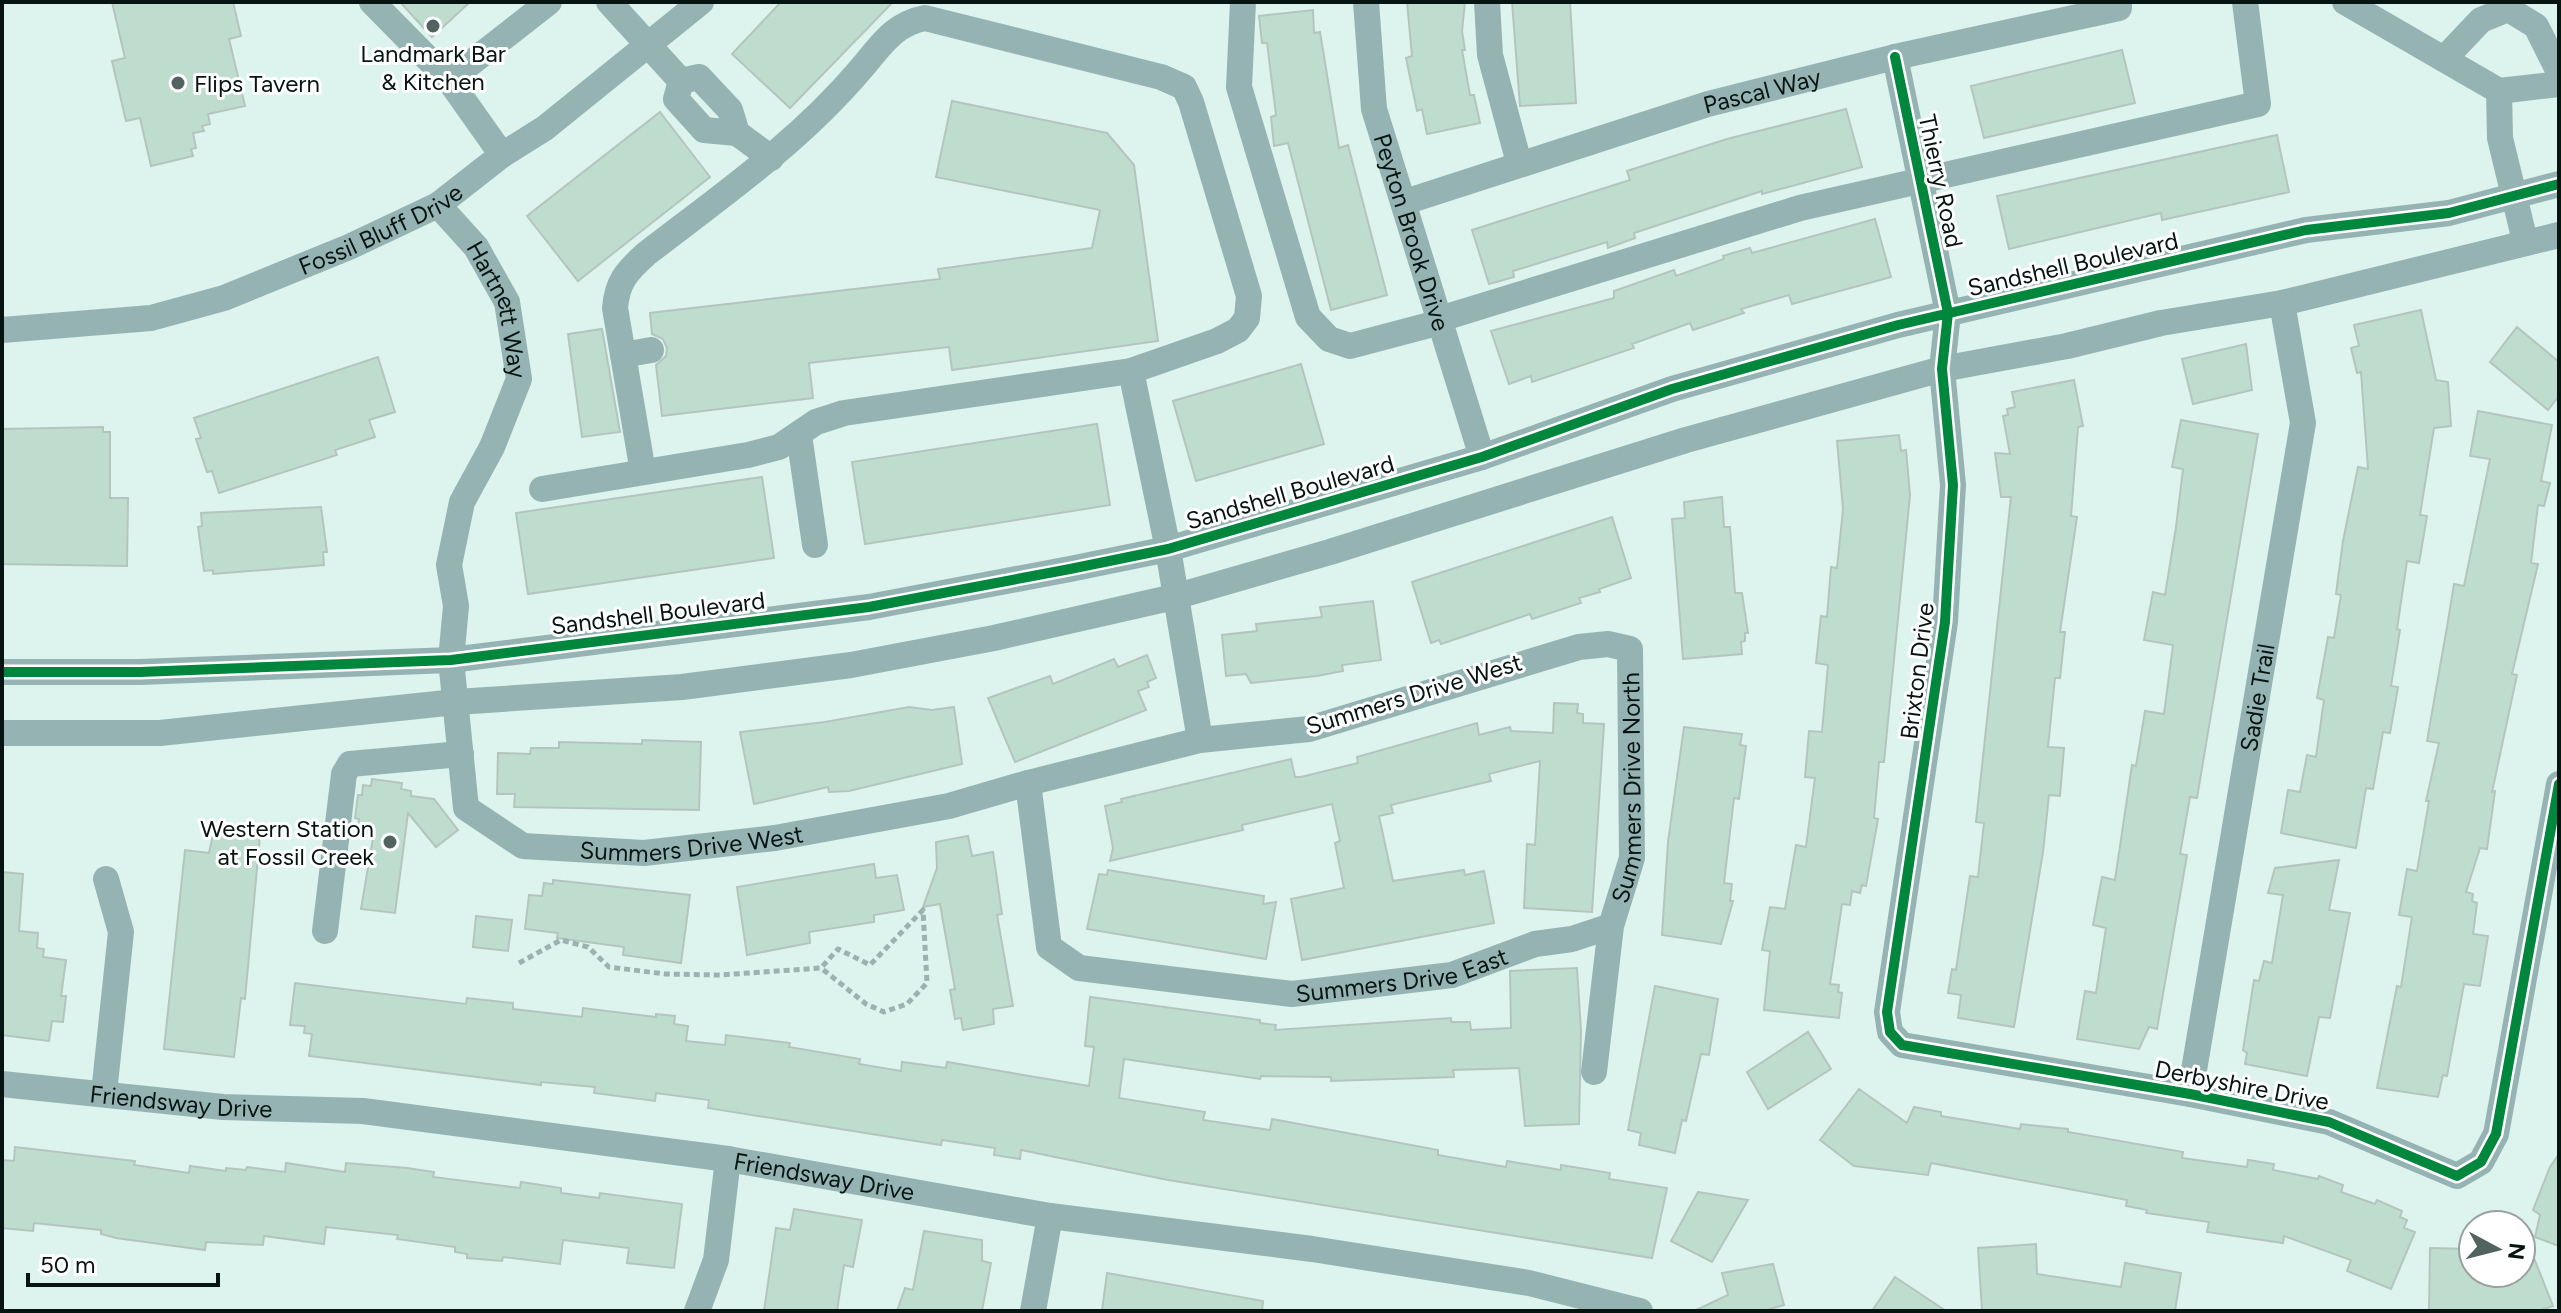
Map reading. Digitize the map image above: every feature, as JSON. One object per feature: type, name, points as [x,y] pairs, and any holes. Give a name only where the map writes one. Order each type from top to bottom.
[{"type":"street","points":[[372,2],[449,80],[502,155]]},
{"type":"street","points":[[449,80],[549,2]]},
{"type":"street","points":[[609,2],[681,81],[699,77],[730,110],[737,133],[771,158]]},
{"type":"street","name":"Fossil Bluff Drive","points":[[2,330],[151,318],[224,298],[349,247],[438,205],[502,155],[545,128],[701,2]]},
{"type":"street","points":[[1243,2],[1239,87],[1308,317],[1329,339],[1350,346],[1785,212],[1920,178],[2258,104],[2245,2]]},
{"type":"street","name":"Peyton Brook Drive","points":[[1366,2],[1374,109],[1482,457]]},
{"type":"street","points":[[1487,2],[1490,55],[1519,163]]},
{"type":"street","name":"Pascal Way","points":[[1405,202],[1708,104],[1895,57],[2119,8],[2119,2]]},
{"type":"street","points":[[2345,2],[2499,91],[2559,84]]},
{"type":"street","points":[[2444,59],[2481,20],[2508,9],[2536,26],[2559,72]]},
{"type":"street","points":[[542,489],[748,455],[779,447],[816,422],[844,413],[1131,371],[1217,341],[1238,330],[1247,318],[1249,296],[1184,87],[1161,77],[925,18],[908,21],[890,34],[818,118],[625,273],[616,289],[615,308],[643,472]]},
{"type":"street","name":"Thierry Road","points":[[1895,57],[1948,313]]},
{"type":"street","points":[[2499,91],[2500,138],[2525,241]]},
{"type":"street","name":"Sandshell Boulevard","points":[[2,672],[140,672],[451,660],[869,607],[1168,549],[1482,457],[1672,389],[1768,359],[1948,313],[2306,230],[2449,213],[2559,184]]},
{"type":"street","name":"Hartnett Way","points":[[438,205],[476,247],[507,302],[519,379],[492,447],[462,502],[453,533],[449,565],[456,606],[451,660],[456,702]]},
{"type":"street","points":[[2,733],[160,733],[456,702],[682,687],[851,665],[1174,597],[1330,552],[1686,440],[1942,369],[2067,346],[2161,323],[2282,303],[2559,235]]},
{"type":"street","name":"Sadie Trail","points":[[2190,1094],[2303,423],[2282,303]]},
{"type":"street","name":"Brixton Drive","points":[[1890,1032],[1887,1012],[1945,622],[1953,485],[1942,369],[1948,313]]},
{"type":"street","points":[[623,355],[651,350]]},
{"type":"street","points":[[1131,371],[1168,549],[1200,740]]},
{"type":"street","points":[[799,435],[815,545]]},
{"type":"street","name":"Summers Drive West","points":[[456,702],[466,808],[523,846],[644,853],[775,838],[949,806],[1200,740],[1309,729],[1579,647],[1608,644],[1630,649]]},
{"type":"street","name":"Summers Drive North","points":[[1611,926],[1632,858],[1630,649]]},
{"type":"street","points":[[325,931],[344,774],[350,764],[461,754]]},
{"type":"street","name":"Summers Drive East","points":[[1028,783],[1049,947],[1079,968],[1292,994],[1452,975],[1535,944],[1572,939],[1611,926]]},
{"type":"street","name":"Derbyshire Drive","points":[[1890,1032],[1902,1045],[2190,1094],[2329,1122],[2457,1176],[2481,1162],[2496,1134],[2559,784]]},
{"type":"street","points":[[104,1093],[121,932],[106,879]]},
{"type":"street","points":[[1594,1072],[1611,926]]},
{"type":"street","name":"Friendsway Drive","points":[[2,1084],[223,1107],[363,1111],[728,1159],[1050,1216],[1312,1249],[1529,1283],[1640,1311]]},
{"type":"street","points":[[697,1311],[716,1260],[728,1159]]},
{"type":"street","points":[[1033,1311],[1050,1216]]},
{"type":"path","points":[[519,963],[561,940],[588,947],[609,967],[665,974],[720,975],[821,968],[866,1004],[884,1012],[907,1004],[927,983],[923,910],[870,965],[838,949],[821,968]]},
{"type":"building","name":"Flips Tavern","points":[[112,2],[233,2],[241,36],[229,39],[245,106],[208,114],[210,124],[202,126],[204,131],[193,133],[196,148],[191,149],[193,156],[151,166],[140,118],[126,121],[112,61],[125,58]]},
{"type":"building","name":"Landmark Bar & Kitchen","points":[[400,2],[470,2],[432,37]]},
{"type":"building","points":[[781,2],[893,2],[790,108],[732,54]]},
{"type":"building","points":[[1407,2],[1465,2],[1462,31],[1465,50],[1462,50],[1470,95],[1474,95],[1480,123],[1427,134],[1422,109],[1417,111],[1406,58],[1412,56]]},
{"type":"building","points":[[1512,2],[1570,2],[1576,103],[1520,106]]},
{"type":"building","points":[[1313,10],[1314,33],[1320,32],[1339,148],[1348,145],[1387,295],[1331,310],[1288,143],[1274,146],[1271,117],[1276,115],[1267,43],[1262,43],[1259,16]]},
{"type":"building","points":[[2122,50],[2135,103],[1984,138],[1971,86]]},
{"type":"building","points":[[952,101],[1107,133],[1134,165],[1158,341],[952,370],[949,347],[809,363],[813,398],[662,416],[656,365],[666,356],[667,348],[663,339],[652,334],[650,313],[940,279],[938,269],[1092,248],[1100,210],[936,177]]},
{"type":"building","points":[[1846,109],[1862,167],[1762,194],[1762,191],[1634,233],[1635,238],[1608,248],[1607,242],[1513,271],[1514,277],[1489,284],[1472,230],[1630,180],[1627,171],[1727,139]]},
{"type":"building","points":[[660,112],[710,177],[578,281],[527,216]]},
{"type":"building","points":[[2277,135],[2289,192],[2162,220],[2161,213],[2009,249],[1997,196]]},
{"type":"building","points":[[1875,219],[1891,277],[1792,304],[1789,295],[1741,309],[1744,313],[1693,330],[1690,323],[1632,344],[1634,348],[1532,382],[1531,376],[1509,384],[1491,331],[1614,298],[1614,291],[1674,270],[1676,276],[1750,248],[1752,253]]},
{"type":"building","points":[[2421,310],[2436,380],[2448,382],[2451,426],[2434,428],[2420,515],[2427,516],[2419,563],[2407,561],[2397,629],[2400,630],[2391,686],[2398,687],[2390,733],[2383,732],[2373,789],[2366,788],[2356,848],[2281,833],[2288,790],[2300,792],[2307,755],[2316,757],[2324,700],[2317,698],[2328,637],[2334,638],[2341,595],[2336,594],[2343,541],[2358,467],[2368,469],[2361,372],[2357,373],[2351,348],[2359,346],[2354,325]]},
{"type":"building","points":[[2517,327],[2559,362],[2559,396],[2548,410],[2490,362]]},
{"type":"building","points":[[602,329],[620,432],[582,437],[568,334]]},
{"type":"building","points":[[2246,344],[2252,390],[2193,404],[2182,359]]},
{"type":"building","points":[[378,357],[395,412],[369,420],[375,437],[335,450],[337,455],[219,493],[212,471],[207,472],[196,439],[201,438],[194,418]]},
{"type":"building","points":[[1301,364],[1324,444],[1196,481],[1173,401]]},
{"type":"building","points":[[2074,380],[2083,426],[2078,427],[2071,516],[2077,517],[2060,632],[2065,632],[2060,678],[2055,678],[2048,747],[2064,748],[2060,796],[2049,795],[2043,852],[2014,1027],[1958,1018],[1961,995],[1948,993],[1952,969],[1956,970],[1970,876],[1978,877],[1984,823],[1976,822],[2011,497],[2001,497],[1995,453],[2010,454],[2003,416],[2008,415],[2007,409],[2015,407],[2012,392]]},
{"type":"building","points":[[2478,411],[2552,425],[2541,481],[2550,483],[2544,506],[2538,505],[2531,563],[2538,564],[2512,674],[2517,675],[2492,792],[2495,791],[2487,849],[2480,848],[2466,892],[2473,894],[2472,901],[2477,903],[2473,934],[2488,936],[2480,986],[2464,984],[2447,1076],[2443,1075],[2438,1097],[2377,1088],[2397,986],[2401,987],[2412,917],[2399,915],[2407,869],[2417,871],[2429,801],[2426,801],[2439,743],[2427,741],[2454,584],[2464,586],[2490,459],[2470,456]]},
{"type":"building","points":[[2181,420],[2258,434],[2197,798],[2190,797],[2180,854],[2187,855],[2157,1029],[2149,1027],[2139,1049],[2077,1039],[2085,991],[2096,993],[2106,928],[2093,925],[2102,877],[2115,880],[2132,765],[2136,766],[2145,711],[2164,714],[2173,645],[2144,640],[2153,592],[2165,595],[2183,469],[2172,467]]},
{"type":"building","points":[[1097,424],[1110,505],[865,544],[852,462]]},
{"type":"building","points":[[103,427],[103,432],[110,432],[110,498],[128,498],[127,566],[2,564],[2,429]]},
{"type":"building","points":[[1899,435],[1901,451],[1906,450],[1910,495],[1884,762],[1879,762],[1874,818],[1878,819],[1866,886],[1862,885],[1860,893],[1852,891],[1850,905],[1842,904],[1830,984],[1839,985],[1838,992],[1842,993],[1839,1018],[1764,1010],[1770,951],[1762,950],[1770,907],[1785,909],[1796,845],[1806,847],[1815,778],[1805,777],[1809,731],[1822,732],[1828,665],[1816,663],[1821,616],[1827,617],[1831,567],[1837,568],[1843,509],[1837,441]]},
{"type":"building","points":[[762,477],[774,558],[528,594],[516,513]]},
{"type":"building","points":[[1722,497],[1724,527],[1730,527],[1735,593],[1742,593],[1748,633],[1745,633],[1745,641],[1741,642],[1742,654],[1683,659],[1672,519],[1685,518],[1684,502]]},
{"type":"building","points":[[321,507],[327,552],[323,552],[324,565],[213,574],[213,570],[204,571],[198,527],[202,526],[201,513]]},
{"type":"building","points":[[1612,517],[1631,578],[1579,598],[1581,603],[1532,619],[1530,614],[1441,644],[1439,640],[1431,643],[1412,582]]},
{"type":"building","points":[[1373,601],[1381,660],[1342,665],[1343,671],[1317,676],[1251,683],[1246,674],[1226,676],[1222,635],[1257,631],[1256,624],[1322,617],[1320,607]]},
{"type":"building","points":[[1147,655],[1156,678],[1147,682],[1149,687],[1138,691],[1146,710],[1015,762],[988,698],[1050,676],[1053,684],[1114,659],[1118,667]]},
{"type":"building","points":[[1554,703],[1578,704],[1577,713],[1583,714],[1583,723],[1604,724],[1592,912],[1524,908],[1527,844],[1535,845],[1540,761],[1489,774],[1491,781],[1391,805],[1393,813],[1379,816],[1393,881],[1464,870],[1465,875],[1484,871],[1494,923],[1302,960],[1291,899],[1344,888],[1335,843],[1340,841],[1332,804],[1242,825],[1243,830],[1110,861],[1113,848],[1105,806],[1122,802],[1121,799],[1291,759],[1295,777],[1301,777],[1358,763],[1357,757],[1477,723],[1479,735],[1510,727],[1511,731],[1553,733]]},
{"type":"building","points":[[909,707],[932,710],[954,707],[962,764],[849,791],[829,792],[828,787],[754,804],[740,732],[825,722]]},
{"type":"building","points":[[1684,727],[1742,734],[1740,745],[1746,746],[1739,799],[1734,798],[1724,883],[1732,884],[1730,901],[1733,901],[1721,944],[1662,935],[1668,842]]},
{"type":"building","points":[[642,740],[701,742],[699,810],[514,807],[515,794],[497,794],[498,753],[530,754],[531,748],[559,748],[559,742],[642,744]]},
{"type":"building","name":"Western Station at Fossil Creek","points":[[372,779],[402,783],[401,789],[411,791],[411,796],[434,799],[458,830],[436,847],[408,813],[395,913],[361,909],[374,832],[358,830],[359,819],[355,818],[358,795],[362,795],[363,785],[371,786]]},
{"type":"building","points":[[214,830],[260,836],[245,999],[241,998],[234,1057],[164,1049],[185,850],[209,853]]},
{"type":"building","points":[[968,836],[972,856],[993,852],[1002,914],[997,915],[1013,1006],[993,1009],[994,1024],[963,1030],[961,1018],[955,1019],[950,990],[955,989],[940,904],[923,907],[937,868],[936,842]]},
{"type":"building","points":[[2339,860],[2329,910],[2350,913],[2330,1018],[2319,1017],[2307,1076],[2245,1064],[2247,1053],[2243,1050],[2254,980],[2259,981],[2264,961],[2272,963],[2283,895],[2268,893],[2275,868]]},
{"type":"building","points":[[874,864],[876,878],[897,875],[904,910],[874,915],[874,922],[809,932],[810,943],[747,955],[737,887]]},
{"type":"building","points":[[1108,870],[1264,896],[1263,904],[1276,902],[1266,959],[1087,929],[1099,874],[1107,875]]},
{"type":"building","points":[[2,872],[23,874],[19,931],[38,933],[37,948],[44,949],[43,957],[66,960],[61,996],[66,996],[63,1022],[52,1021],[49,1041],[2,1035]]},
{"type":"building","points":[[553,880],[690,895],[681,963],[623,955],[624,947],[557,938],[558,933],[525,929],[529,895],[542,896],[544,883],[553,884]]},
{"type":"building","points":[[476,916],[512,920],[508,951],[473,947]]},
{"type":"building","points":[[1577,968],[1581,1031],[1579,1124],[1525,1126],[1519,1068],[1453,1070],[1454,1077],[1331,1081],[1331,1077],[1261,1076],[1260,1079],[1124,1059],[1119,1098],[1205,1112],[1203,1120],[1270,1130],[1272,1119],[1438,1150],[1438,1155],[1506,1167],[1507,1161],[1561,1170],[1561,1165],[1610,1173],[1609,1179],[1667,1188],[1652,1258],[1168,1180],[1021,1150],[1020,1159],[994,1155],[995,1148],[942,1140],[941,1145],[708,1108],[709,1100],[656,1093],[655,1101],[594,1093],[595,1087],[541,1082],[541,1085],[309,1056],[312,1034],[304,1033],[305,1026],[290,1025],[295,983],[466,1004],[467,998],[513,1003],[513,1009],[582,1017],[583,1008],[656,1017],[656,1014],[675,1016],[674,1024],[688,1026],[686,1041],[725,1045],[726,1035],[790,1043],[789,1047],[860,1059],[859,1064],[901,1071],[902,1062],[946,1068],[947,1062],[1089,1086],[1094,1047],[1085,1046],[1090,997],[1260,1020],[1260,1023],[1276,1025],[1275,1030],[1451,1018],[1451,1022],[1470,1022],[1471,1030],[1511,1028],[1510,971]]},
{"type":"building","points":[[1655,986],[1718,999],[1709,1055],[1701,1054],[1686,1121],[1682,1120],[1675,1153],[1639,1145],[1641,1133],[1628,1130]]},
{"type":"building","points":[[1808,1032],[1831,1069],[1768,1109],[1747,1072]]},
{"type":"building","points":[[1859,1089],[1907,1123],[1914,1107],[1941,1112],[1941,1116],[2020,1129],[2021,1124],[2068,1129],[2068,1132],[2183,1152],[2182,1158],[2247,1167],[2248,1160],[2274,1164],[2273,1170],[2318,1179],[2319,1176],[2343,1185],[2341,1192],[2375,1204],[2377,1200],[2402,1211],[2400,1217],[2407,1220],[2404,1228],[2415,1232],[2391,1289],[2347,1271],[2351,1260],[2284,1236],[2283,1243],[2207,1232],[2209,1222],[2146,1213],[2147,1210],[2126,1206],[2127,1200],[1931,1163],[1928,1175],[1854,1166],[1820,1140]]},
{"type":"building","points":[[15,1147],[135,1161],[134,1165],[189,1173],[190,1166],[226,1171],[226,1168],[246,1170],[247,1167],[285,1172],[286,1163],[345,1172],[346,1163],[407,1168],[434,1172],[433,1177],[520,1188],[521,1182],[561,1188],[561,1193],[599,1198],[600,1193],[682,1204],[674,1268],[627,1263],[629,1248],[563,1240],[560,1264],[503,1257],[502,1261],[467,1258],[467,1254],[455,1252],[455,1247],[397,1239],[398,1235],[326,1227],[324,1244],[264,1236],[263,1245],[206,1242],[205,1250],[116,1238],[101,1234],[101,1230],[34,1223],[33,1231],[2,1228],[2,1160],[14,1161]]},
{"type":"building","points":[[2559,1154],[2559,1246],[2537,1238],[2540,1215],[2537,1209],[2533,1209],[2550,1167]]},
{"type":"building","points":[[1698,1192],[1748,1200],[1712,1262],[1671,1241]]},
{"type":"building","points":[[794,1209],[862,1220],[853,1267],[844,1265],[837,1311],[764,1311],[776,1228],[790,1230]]},
{"type":"building","points":[[924,1231],[982,1240],[982,1261],[991,1263],[982,1311],[897,1311],[905,1288],[913,1290]]},
{"type":"building","points":[[2036,1244],[2037,1274],[2121,1287],[2125,1263],[2181,1273],[2175,1311],[1982,1311],[1978,1248]]},
{"type":"building","points":[[2430,1248],[2457,1249],[2457,1289],[2537,1289],[2537,1266],[2553,1306],[2537,1311],[2429,1311]]},
{"type":"building","points":[[1773,1264],[1784,1305],[1763,1311],[1694,1311],[1728,1295],[1722,1273]]},
{"type":"building","points":[[1107,1273],[1263,1301],[1262,1311],[1102,1311]]},
{"type":"building","points":[[1895,1277],[1946,1311],[1872,1311]]},
{"type":"cycle path","points":[[1895,57],[1948,313],[1942,369],[1953,485],[1945,622],[1887,1012],[1890,1032],[1902,1045],[2190,1094],[2329,1122],[2457,1176],[2481,1162],[2496,1134],[2559,784]]},
{"type":"cycle path","points":[[2,672],[140,672],[451,660],[869,607],[1070,569],[1168,549],[1482,457],[1672,389],[1898,325],[2306,230],[2449,213],[2559,184]]},
{"type":"place","name":"Landmark Bar & Kitchen","points":[[433,26]]},
{"type":"place","name":"Flips Tavern","points":[[178,83]]},
{"type":"place","name":"Western Station at Fossil Creek","points":[[390,842]]}]
